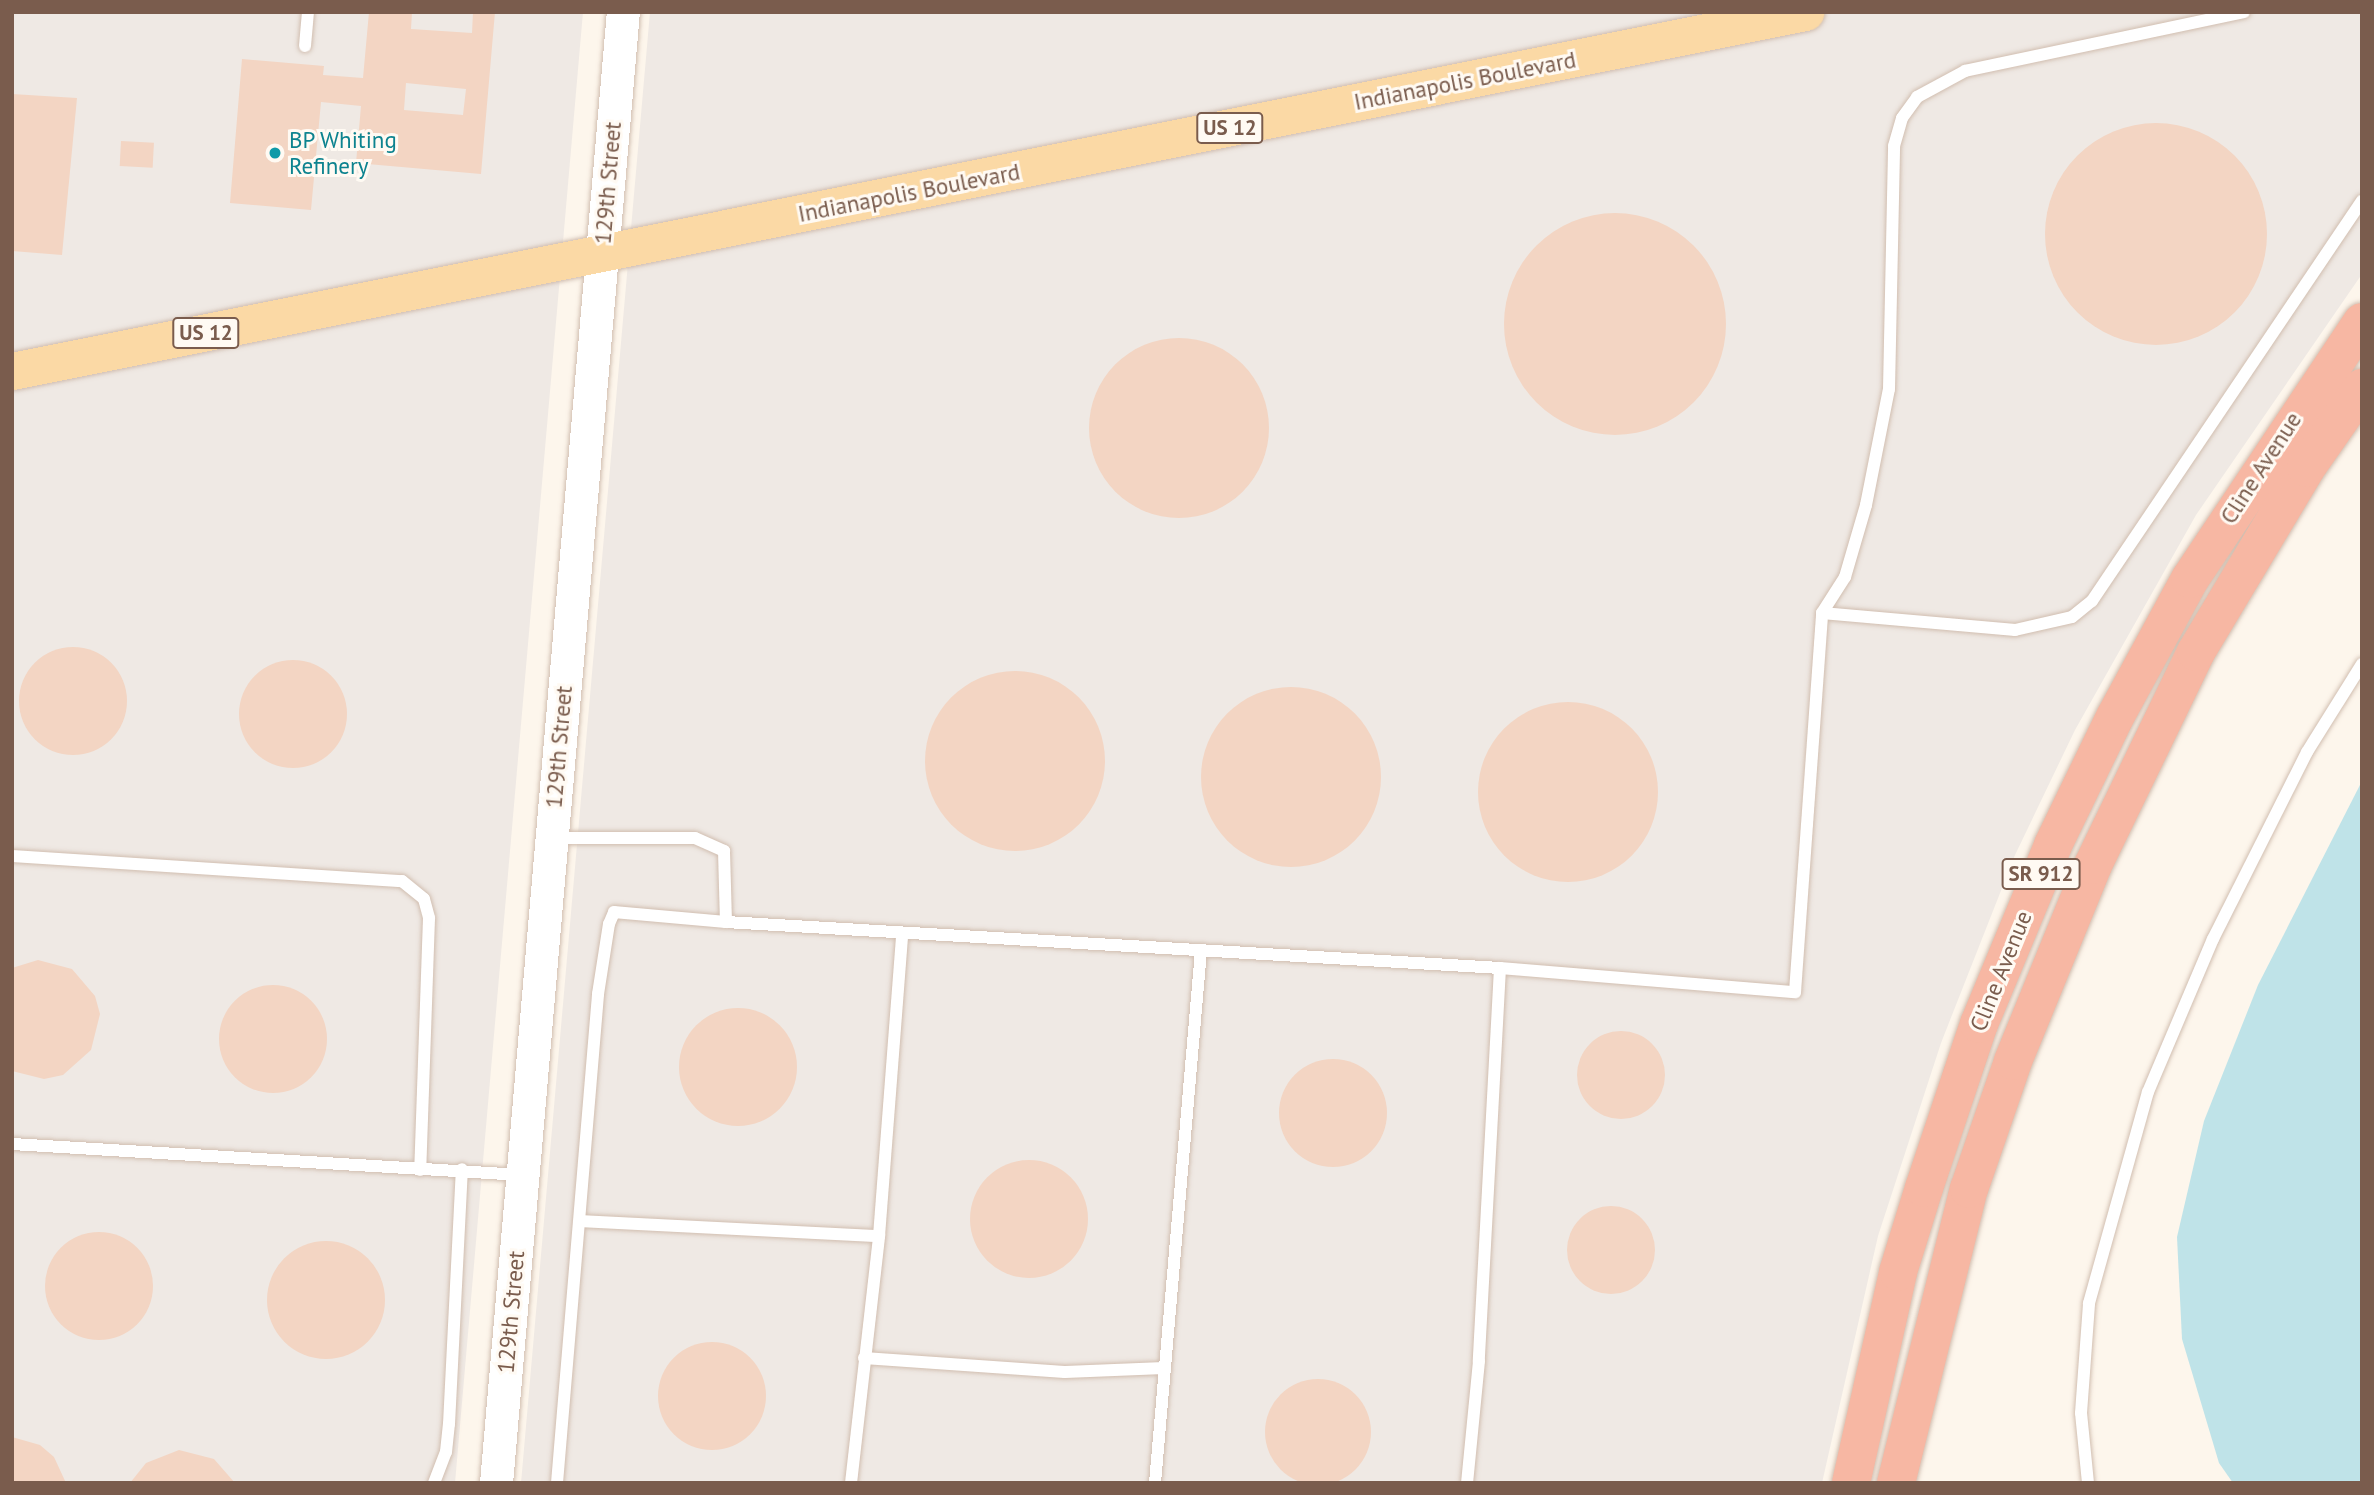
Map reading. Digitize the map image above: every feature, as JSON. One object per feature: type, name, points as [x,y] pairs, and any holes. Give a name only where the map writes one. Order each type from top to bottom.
[{"type":"highway","name":"Cline Avenue","points":[[1852,1483],[1898,1272],[1928,1175],[1979,1024],[2053,845],[2115,717],[2190,579],[2253,478],[2362,322]]},
{"type":"highway","name":"Cline Avenue","points":[[1896,1483],[1969,1189],[2013,1061],[2093,866],[2196,652],[2293,488],[2362,388]]},
{"type":"main road","name":"129th Street","points":[[496,1483],[623,12]]},
{"type":"main road","name":"Indianapolis Boulevard","points":[[12,371],[1805,12]]},
{"type":"lane","points":[[305,46],[308,12]]},
{"type":"lane","points":[[557,1483],[598,994],[614,912],[902,934],[1500,968],[1794,992],[1822,613],[1845,577],[1866,505],[1889,389],[1894,146],[1910,107],[1937,83],[1965,71],[2244,12]]},
{"type":"lane","points":[[1822,613],[2015,630],[2072,617],[2092,601],[2362,201]]},
{"type":"lane","points":[[2088,1483],[2081,1413],[2089,1303],[2148,1092],[2220,926],[2307,752],[2362,664]]},
{"type":"lane","points":[[551,838],[695,838],[724,851],[726,922]]},
{"type":"lane","points":[[12,856],[402,881],[424,900],[429,919],[420,1170]]},
{"type":"lane","points":[[850,1483],[878,1236],[902,934]]},
{"type":"lane","points":[[1154,1483],[1201,951]]},
{"type":"lane","points":[[1467,1483],[1479,1361],[1500,968]]},
{"type":"lane","points":[[12,1144],[420,1170],[463,1169],[523,1175]]},
{"type":"lane","points":[[434,1483],[446,1452],[461,1253],[463,1169]]},
{"type":"lane","points":[[580,1221],[878,1236]]},
{"type":"lane","points":[[864,1358],[1041,1371],[1164,1368]]},
{"type":"shaded area","name":"BP Whiting Refinery","points":[[12,12],[583,12],[455,1483],[12,1483]]},
{"type":"shaded area","points":[[650,12],[2362,12],[2362,274],[2196,515],[2075,730],[2015,855],[1941,1043],[1878,1236],[1822,1483],[521,1483]]},
{"type":"water","points":[[2362,781],[2362,1483],[2233,1483],[2219,1463],[2182,1339],[2177,1237],[2204,1121],[2258,985]]},
{"type":"building","points":[[369,12],[412,12],[411,29],[472,33],[473,12],[495,12],[481,174],[356,163],[361,106],[321,102],[311,210],[230,203],[242,59],[324,66],[323,75],[363,78]],"holes":[[[406,83],[466,89],[463,115],[404,110]]]},
{"type":"building","points":[[12,94],[77,98],[62,255],[12,251]]},
{"type":"building","points":[[2145,123],[2167,123],[2199,131],[2218,141],[2235,155],[2249,172],[2259,191],[2267,234],[2259,277],[2249,296],[2235,313],[2218,327],[2199,337],[2167,345],[2145,345],[2113,337],[2094,327],[2070,305],[2053,277],[2045,245],[2045,223],[2053,191],[2063,172],[2085,148],[2113,131]]},
{"type":"building","points":[[121,141],[154,143],[153,168],[120,166]]},
{"type":"building","points":[[1604,213],[1626,213],[1658,221],[1694,245],[1718,281],[1726,324],[1718,367],[1694,403],[1658,427],[1626,435],[1604,435],[1572,427],[1544,410],[1529,395],[1512,367],[1504,335],[1504,313],[1512,281],[1529,253],[1544,238],[1572,221]]},
{"type":"building","points":[[1179,338],[1213,345],[1243,364],[1262,394],[1269,428],[1262,462],[1243,492],[1213,511],[1179,518],[1145,511],[1115,492],[1096,462],[1089,428],[1096,394],[1115,364],[1145,345]]},
{"type":"building","points":[[73,647],[94,651],[111,663],[123,680],[127,701],[123,722],[111,739],[94,751],[73,755],[52,751],[35,739],[23,722],[19,701],[23,680],[35,663],[52,651]]},
{"type":"building","points":[[293,660],[314,664],[331,676],[343,693],[347,714],[343,735],[331,752],[314,764],[293,768],[272,764],[255,752],[243,735],[239,714],[243,693],[255,676],[272,664]]},
{"type":"building","points":[[1015,671],[1050,678],[1079,697],[1098,726],[1105,761],[1098,796],[1079,825],[1050,844],[1015,851],[980,844],[951,825],[932,796],[925,761],[932,726],[951,697],[980,678]]},
{"type":"building","points":[[1291,687],[1326,694],[1355,713],[1374,742],[1381,777],[1374,812],[1355,841],[1326,860],[1291,867],[1256,860],[1227,841],[1208,812],[1201,777],[1208,742],[1227,713],[1256,694]]},
{"type":"building","points":[[1568,702],[1603,709],[1632,728],[1651,757],[1658,792],[1651,827],[1632,856],[1603,875],[1568,882],[1533,875],[1504,856],[1485,827],[1478,792],[1485,757],[1504,728],[1533,709]]},
{"type":"building","points":[[38,960],[72,969],[95,996],[100,1014],[91,1050],[63,1075],[44,1079],[12,1071],[12,968]]},
{"type":"building","points":[[273,985],[294,989],[311,1001],[323,1018],[327,1039],[323,1060],[311,1077],[294,1089],[273,1093],[252,1089],[235,1077],[223,1060],[219,1039],[223,1018],[235,1001],[252,989]]},
{"type":"building","points":[[738,1008],[761,1013],[780,1025],[792,1044],[797,1067],[792,1090],[780,1109],[761,1121],[738,1126],[715,1121],[696,1109],[684,1090],[679,1067],[684,1044],[696,1025],[715,1013]]},
{"type":"building","points":[[1621,1031],[1638,1035],[1652,1044],[1661,1058],[1665,1075],[1661,1092],[1652,1106],[1638,1115],[1621,1119],[1604,1115],[1590,1106],[1581,1092],[1577,1075],[1581,1058],[1590,1044],[1604,1035]]},
{"type":"building","points":[[1333,1059],[1354,1063],[1371,1075],[1383,1092],[1387,1113],[1383,1134],[1371,1151],[1354,1163],[1333,1167],[1312,1163],[1295,1151],[1283,1134],[1279,1113],[1283,1092],[1295,1075],[1312,1063]]},
{"type":"building","points":[[1029,1160],[1052,1165],[1071,1177],[1083,1196],[1088,1219],[1083,1242],[1071,1261],[1052,1273],[1029,1278],[1006,1273],[987,1261],[975,1242],[970,1219],[975,1196],[987,1177],[1006,1165]]},
{"type":"building","points":[[1611,1206],[1628,1210],[1642,1219],[1651,1233],[1655,1250],[1651,1267],[1642,1281],[1628,1290],[1611,1294],[1594,1290],[1580,1281],[1571,1267],[1567,1250],[1571,1233],[1580,1219],[1594,1210]]},
{"type":"building","points":[[99,1232],[120,1236],[137,1248],[149,1265],[153,1286],[149,1307],[137,1324],[120,1336],[99,1340],[78,1336],[61,1324],[49,1307],[45,1286],[49,1265],[61,1248],[78,1236]]},
{"type":"building","points":[[326,1241],[349,1246],[368,1258],[380,1277],[385,1300],[380,1323],[368,1342],[349,1354],[326,1359],[303,1354],[284,1342],[272,1323],[267,1300],[272,1277],[284,1258],[303,1246]]},
{"type":"building","points":[[712,1342],[733,1346],[750,1358],[762,1375],[766,1396],[762,1417],[750,1434],[733,1446],[712,1450],[691,1446],[674,1434],[662,1417],[658,1396],[662,1375],[674,1358],[691,1346]]},
{"type":"building","points":[[1318,1379],[1338,1383],[1356,1394],[1367,1412],[1371,1432],[1367,1452],[1356,1470],[1338,1481],[1318,1485],[1298,1481],[1280,1470],[1269,1452],[1265,1432],[1269,1412],[1280,1394],[1298,1383]]},
{"type":"building","points":[[12,1437],[40,1445],[54,1457],[66,1483],[12,1483]]},
{"type":"building","points":[[179,1450],[214,1459],[235,1483],[130,1483],[146,1463]]},
{"type":"place","name":"BP Whiting Refinery","points":[[275,153]]}]
